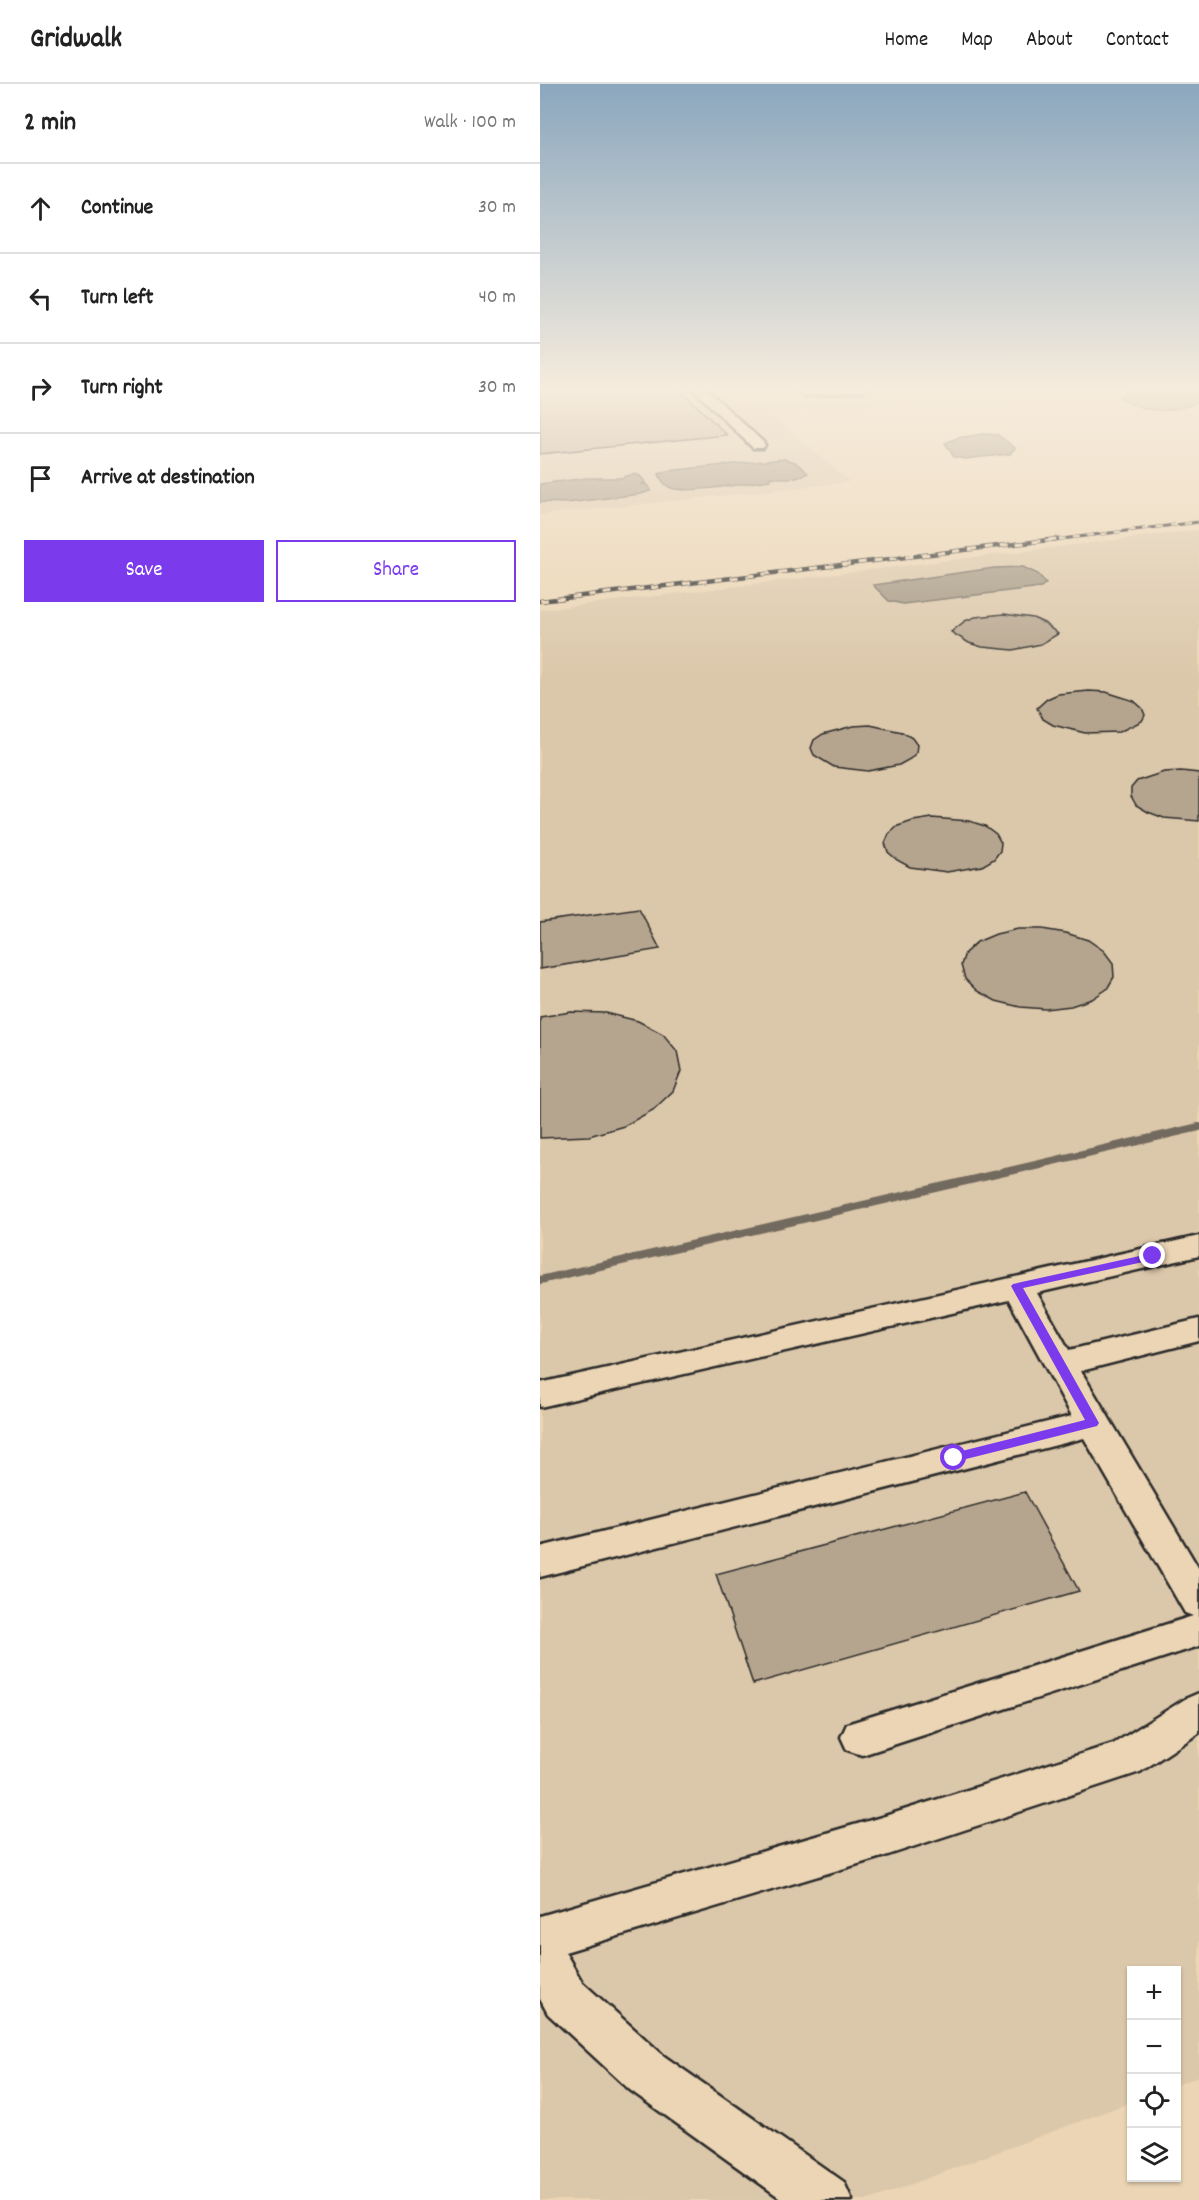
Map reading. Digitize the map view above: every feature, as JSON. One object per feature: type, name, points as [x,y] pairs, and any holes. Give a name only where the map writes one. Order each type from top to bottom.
[{"type":"lane","points":[[540,1395],[1199,1246]]},
{"type":"lane","points":[[1017,1286],[1093,1423],[1199,1602]]},
{"type":"lane","points":[[1060,1364],[1199,1330]]},
{"type":"lane","points":[[540,1562],[1093,1423]]},
{"type":"lane","points":[[862,1737],[1199,1630]]},
{"type":"lane","points":[[540,1938],[885,1836],[1125,1759],[1199,1711]]},
{"type":"lane","points":[[540,1953],[565,1998],[647,2073],[826,2200]]},
{"type":"shaded area","points":[[540,486],[815,486],[540,515]]},
{"type":"shaded area","points":[[540,486],[648,486],[650,491],[566,503],[540,502]]},
{"type":"shaded area","points":[[667,486],[728,486],[691,490]]},
{"type":"shaded area","points":[[1199,530],[1199,2076],[1181,2083],[1181,1966],[1127,1966],[1127,2103],[869,2200],[540,2200],[540,610]]},
{"type":"shaded area","points":[[1023,567],[1038,574],[1046,583],[1041,587],[903,604],[889,601],[873,585],[994,568]]},
{"type":"building","points":[[1004,614],[1033,618],[1058,634],[1041,644],[1013,650],[982,647],[969,643],[951,632],[965,621],[975,617]]},
{"type":"building","points":[[1106,692],[1134,701],[1142,708],[1145,715],[1142,721],[1119,732],[1085,733],[1053,725],[1043,719],[1037,708],[1047,699],[1058,694]]},
{"type":"building","points":[[870,725],[902,732],[912,738],[917,745],[916,753],[899,765],[868,771],[834,767],[814,755],[811,748],[814,740],[823,734],[853,726]]},
{"type":"building","points":[[1164,772],[1199,773],[1199,821],[1164,818],[1136,805],[1131,796],[1131,788],[1137,781]]},
{"type":"building","points":[[932,818],[969,821],[985,826],[996,834],[1001,843],[1000,851],[994,859],[982,866],[947,872],[910,867],[888,852],[885,843],[889,834],[898,826]]},
{"type":"building","points":[[639,908],[660,949],[540,969],[540,922]]},
{"type":"building","points":[[1018,929],[1042,929],[1088,940],[1104,951],[1113,963],[1114,977],[1107,989],[1092,999],[1071,1006],[1046,1009],[1020,1007],[996,1001],[977,991],[965,979],[961,965],[965,953],[977,942],[996,934]]},
{"type":"building","points":[[571,1012],[606,1013],[638,1021],[663,1034],[677,1051],[681,1071],[673,1091],[653,1110],[624,1126],[589,1136],[540,1138],[540,1017]]},
{"type":"building","points":[[1025,1492],[1079,1591],[753,1684],[716,1574]]},
{"type":"waterway","points":[[540,1280],[1199,1127]]},
{"type":"railway","points":[[1045,541],[1199,522]]},
{"type":"railway","points":[[540,601],[1057,539]]},
{"type":"route","points":[[954,1458],[1093,1423],[1017,1286],[1153,1256]]}]
